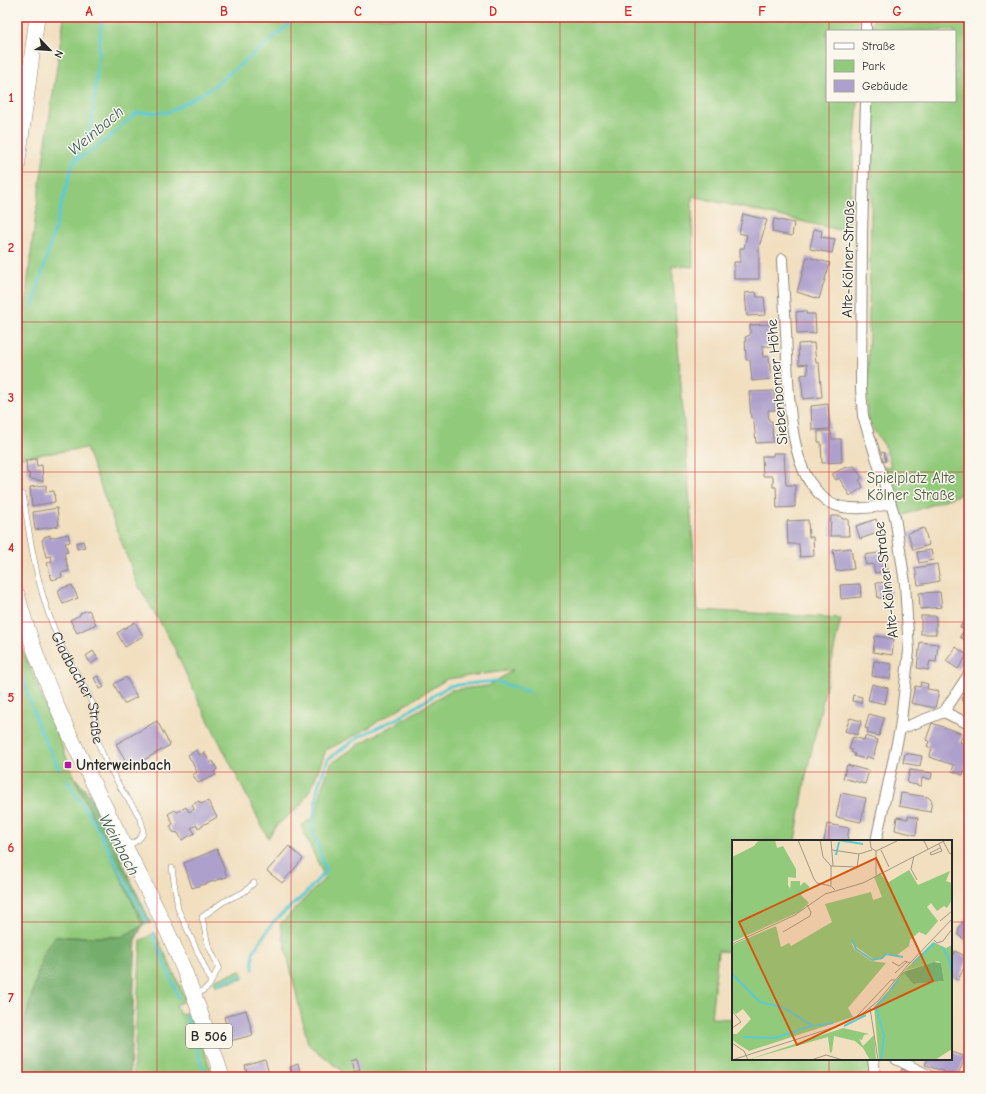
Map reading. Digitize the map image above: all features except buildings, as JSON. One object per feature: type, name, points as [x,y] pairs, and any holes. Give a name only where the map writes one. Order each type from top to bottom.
[{"type":"main road","points":[[17,168],[37,17]]},
{"type":"main road","name":"Gladbacher Straße","points":[[18,597],[33,646],[55,704],[164,923],[195,996],[222,1077]]},
{"type":"street","points":[[866,17],[866,30]]},
{"type":"street","name":"Alte-Kölner-Straße","points":[[866,102],[861,389],[863,416],[894,516],[905,583],[909,651],[900,729],[876,840]]},
{"type":"street","name":"Siebenborner Höhe","points":[[782,259],[788,372],[795,435],[799,458],[809,482],[831,503],[854,508],[877,507],[890,503]]},
{"type":"street","points":[[900,729],[944,712],[969,674]]},
{"type":"street","points":[[944,712],[969,724]]},
{"type":"street","points":[[873,1060],[875,1077]]},
{"type":"street","points":[[898,1060],[932,1077]]},
{"type":"lane","name":"Gladbacher Straße","points":[[17,490],[23,495],[40,584],[49,615],[61,644],[93,705],[96,715],[98,741],[125,796],[140,818],[143,833],[140,838],[126,847]]},
{"type":"lane","points":[[172,868],[178,909],[211,981]]},
{"type":"lane","points":[[195,996],[209,986],[219,967],[208,945],[202,917],[224,902],[244,892],[254,883]]},
{"type":"green space","points":[[64,17],[858,17],[858,30],[826,30],[826,102],[858,102],[848,232],[692,196],[693,267],[672,265],[698,610],[841,618],[806,776],[795,840],[732,840],[732,952],[718,951],[711,1018],[732,1019],[732,1060],[873,1060],[875,1077],[343,1077],[341,1070],[308,1044],[280,924],[325,878],[301,826],[316,816],[322,786],[331,764],[362,742],[398,723],[451,690],[488,686],[513,670],[447,679],[358,734],[326,750],[312,786],[301,805],[277,825],[268,838],[197,698],[172,643],[137,583],[86,448],[17,458],[18,403],[22,347],[40,181]]},
{"type":"green space","name":"Spielplatz Alte Kölner Straße","points":[[873,17],[969,17],[969,491],[896,518],[879,468],[891,466],[885,446],[867,421],[873,102],[956,102],[956,30],[873,30]]},
{"type":"green space","points":[[17,636],[75,778],[143,925],[122,937],[55,937],[44,951],[17,1050]]},
{"type":"green space","points":[[75,778],[92,798],[151,923],[143,925]]},
{"type":"green space","points":[[143,925],[136,938],[130,1077],[17,1077],[17,1050],[44,951],[55,937],[122,937]]},
{"type":"green space","points":[[155,932],[186,1000],[176,1005],[180,1015],[191,1011],[213,1077],[133,1077],[141,941]]},
{"type":"green space","points":[[241,971],[243,979],[216,986],[214,982],[215,979]]},
{"type":"waterway","points":[[73,163],[92,122],[102,17]]},
{"type":"waterway","name":"Weinbach","points":[[33,306],[73,163],[110,137],[136,113],[169,112],[210,89],[282,31],[295,17]]},
{"type":"waterway","name":"Weinbach","points":[[17,661],[39,728],[59,769]]},
{"type":"waterway","points":[[253,969],[253,952],[273,922],[304,895],[326,871],[312,828],[318,786],[328,759],[360,736],[398,718],[449,686],[495,681],[529,692]]},
{"type":"waterway","name":"Weinbach","points":[[67,781],[95,824],[147,922]]},
{"type":"waterway","name":"Weinbach","points":[[153,934],[179,998]]},
{"type":"waterway","points":[[216,983],[243,976]]},
{"type":"waterway","name":"Weinbach","points":[[186,1017],[206,1077]]},
{"type":"place","name":"Unterweinbach","points":[[68,765]]}]
